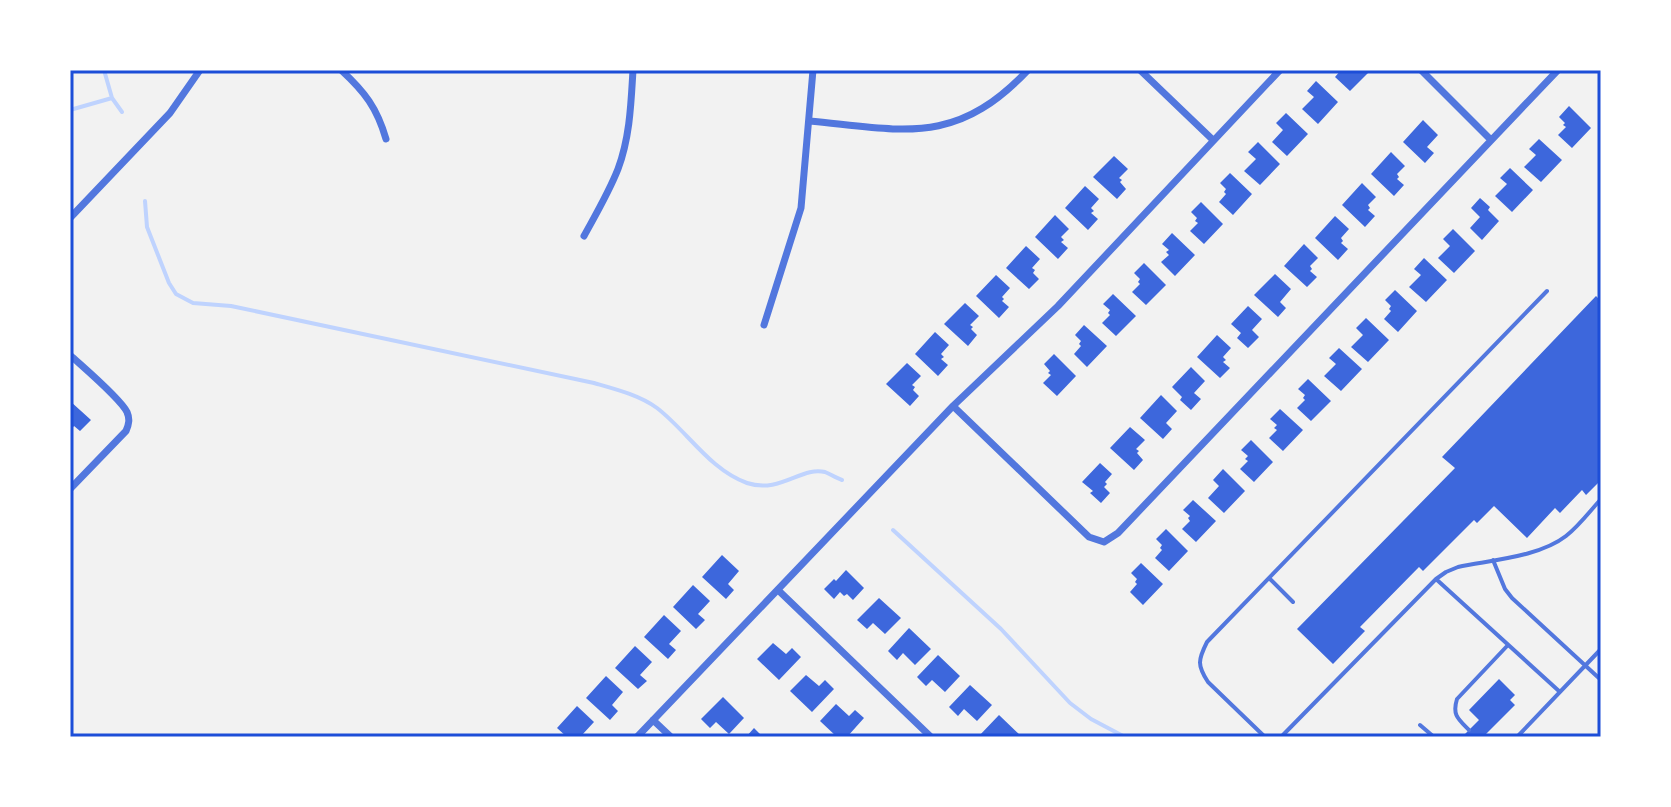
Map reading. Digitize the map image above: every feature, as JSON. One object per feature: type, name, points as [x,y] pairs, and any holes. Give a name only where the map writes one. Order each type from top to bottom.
[{"type":"street","points":[[70,218],[170,113],[200,70]]},
{"type":"street","points":[[341,70],[370,100],[386,139]]},
{"type":"street","points":[[584,236],[618,169],[626,141],[633,70]]},
{"type":"street","points":[[764,325],[801,208],[813,70]]},
{"type":"street","points":[[809,121],[907,130],[954,123],[977,112],[1028,70]]},
{"type":"street","points":[[1140,70],[1213,140]]},
{"type":"street","points":[[637,737],[953,406],[1058,306],[1280,70]]},
{"type":"street","points":[[1421,70],[1491,140]]},
{"type":"street","points":[[953,406],[1089,537],[1104,542],[1118,533],[1558,70]]},
{"type":"street","points":[[70,355],[122,405],[129,417],[126,431],[70,489]]},
{"type":"street","points":[[778,590],[931,737]]},
{"type":"street","points":[[653,720],[671,737]]},
{"type":"lane","points":[[1265,737],[1201,672],[1199,657],[1207,642],[1547,291]]},
{"type":"lane","points":[[1281,737],[1436,579],[1458,567],[1537,551],[1567,535],[1601,499]]},
{"type":"lane","points":[[1493,560],[1505,589],[1601,680]]},
{"type":"lane","points":[[1269,578],[1293,602]]},
{"type":"lane","points":[[1436,579],[1560,692]]},
{"type":"lane","points":[[1469,730],[1457,719],[1457,699],[1508,645]]},
{"type":"lane","points":[[1517,737],[1601,649]]},
{"type":"lane","points":[[1420,725],[1434,737]]},
{"type":"building","points":[[1341,70],[1371,70],[1350,91],[1335,77]]},
{"type":"building","points":[[1316,81],[1338,102],[1318,124],[1302,109],[1314,97],[1307,91]]},
{"type":"building","points":[[1569,106],[1591,128],[1572,148],[1558,135],[1566,127],[1559,117]]},
{"type":"building","points":[[1286,113],[1308,134],[1287,156],[1272,142],[1283,130],[1276,123]]},
{"type":"building","points":[[1423,120],[1438,135],[1427,147],[1434,153],[1425,163],[1403,142]]},
{"type":"building","points":[[1539,139],[1562,160],[1541,182],[1524,167],[1536,155],[1529,149]]},
{"type":"building","points":[[1258,142],[1280,164],[1260,185],[1244,171],[1256,159],[1248,152]]},
{"type":"building","points":[[1391,152],[1405,166],[1397,174],[1397,179],[1404,185],[1394,196],[1371,174]]},
{"type":"building","points":[[1114,156],[1128,169],[1119,178],[1126,189],[1117,199],[1093,177]]},
{"type":"building","points":[[1510,168],[1533,190],[1512,212],[1495,196],[1507,184],[1500,178]]},
{"type":"building","points":[[1230,173],[1252,194],[1233,215],[1219,202],[1226,194],[1220,183]]},
{"type":"building","points":[[1362,183],[1376,197],[1368,205],[1368,210],[1375,216],[1365,227],[1342,205]]},
{"type":"building","points":[[1085,186],[1099,199],[1091,208],[1094,211],[1091,213],[1098,219],[1088,230],[1065,208]]},
{"type":"building","points":[[1480,198],[1499,221],[1482,240],[1470,228],[1480,217],[1471,208]]},
{"type":"building","points":[[1201,202],[1223,224],[1204,244],[1190,231],[1198,223],[1191,212]]},
{"type":"building","points":[[1055,215],[1069,229],[1061,237],[1064,240],[1061,242],[1068,248],[1058,259],[1035,237]]},
{"type":"building","points":[[1335,216],[1349,229],[1341,238],[1341,243],[1348,249],[1338,260],[1315,238]]},
{"type":"building","points":[[1453,229],[1475,251],[1454,273],[1438,258],[1450,246],[1443,239]]},
{"type":"building","points":[[1172,233],[1195,255],[1175,276],[1161,262],[1169,255],[1166,252],[1169,250],[1162,244]]},
{"type":"building","points":[[1304,244],[1318,258],[1310,266],[1310,271],[1317,277],[1307,287],[1284,266]]},
{"type":"building","points":[[1026,246],[1040,259],[1032,268],[1039,279],[1029,289],[1006,268]]},
{"type":"building","points":[[1424,258],[1447,280],[1426,302],[1409,287],[1421,275],[1414,269]]},
{"type":"building","points":[[1144,263],[1166,285],[1146,305],[1132,292],[1140,284],[1134,273]]},
{"type":"building","points":[[1275,274],[1291,289],[1280,302],[1286,308],[1278,317],[1254,295]]},
{"type":"building","points":[[996,275],[1010,288],[1002,297],[1009,307],[999,318],[976,296]]},
{"type":"building","points":[[1395,290],[1417,311],[1398,332],[1384,319],[1391,311],[1385,300]]},
{"type":"building","points":[[1113,294],[1136,316],[1116,336],[1102,323],[1110,315],[1110,310],[1103,304]]},
{"type":"building","points":[[1596,296],[1601,301],[1601,480],[1586,495],[1582,490],[1560,513],[1555,508],[1527,538],[1494,506],[1477,523],[1474,520],[1423,571],[1419,567],[1360,627],[1365,631],[1333,664],[1297,629],[1455,468],[1442,457]]},
{"type":"building","points":[[965,303],[979,316],[970,325],[977,335],[968,346],[944,324]]},
{"type":"building","points":[[1248,306],[1262,319],[1252,330],[1259,337],[1248,348],[1237,338],[1241,333],[1231,324]]},
{"type":"building","points":[[1366,318],[1389,340],[1368,362],[1351,347],[1363,335],[1356,328]]},
{"type":"building","points":[[1084,325],[1107,346],[1087,367],[1074,354],[1081,346],[1075,335]]},
{"type":"building","points":[[935,332],[949,345],[941,354],[944,357],[941,359],[948,365],[938,376],[915,354]]},
{"type":"building","points":[[1217,335],[1231,348],[1223,357],[1226,360],[1223,362],[1230,368],[1220,378],[1197,357]]},
{"type":"building","points":[[1339,348],[1362,369],[1341,391],[1324,376],[1336,364],[1329,358]]},
{"type":"building","points":[[1054,354],[1076,376],[1057,396],[1043,383],[1051,375],[1044,364]]},
{"type":"building","points":[[907,363],[921,376],[912,385],[919,396],[910,406],[886,384]]},
{"type":"building","points":[[1191,367],[1205,381],[1194,393],[1201,399],[1191,410],[1172,387]]},
{"type":"building","points":[[1308,379],[1331,401],[1311,421],[1297,408],[1305,400],[1305,395],[1298,389]]},
{"type":"building","points":[[1161,395],[1177,411],[1166,423],[1172,429],[1163,439],[1140,418]]},
{"type":"building","points":[[70,401],[91,420],[80,431],[74,426],[70,431]]},
{"type":"building","points":[[1280,409],[1303,430],[1283,451],[1269,438],[1277,430],[1274,428],[1277,425],[1270,419]]},
{"type":"building","points":[[1130,427],[1145,440],[1136,449],[1143,460],[1134,470],[1110,448]]},
{"type":"building","points":[[1251,440],[1273,462],[1254,482],[1240,469],[1248,461],[1245,459],[1248,456],[1241,450]]},
{"type":"building","points":[[1100,463],[1112,474],[1104,487],[1110,493],[1101,503],[1082,482]]},
{"type":"building","points":[[1223,469],[1245,491],[1224,513],[1208,498],[1219,486],[1213,480]]},
{"type":"building","points":[[1193,500],[1216,521],[1196,542],[1182,529],[1190,521],[1190,516],[1183,510]]},
{"type":"building","points":[[1166,529],[1188,551],[1169,571],[1155,558],[1162,550],[1156,539]]},
{"type":"building","points":[[722,555],[739,571],[728,584],[734,590],[726,599],[702,577]]},
{"type":"building","points":[[1141,563],[1163,584],[1143,605],[1130,592],[1137,584],[1131,573]]},
{"type":"building","points":[[846,570],[864,588],[853,600],[840,592],[834,599],[824,589]]},
{"type":"building","points":[[693,585],[710,601],[698,614],[705,620],[696,629],[673,607]]},
{"type":"building","points":[[879,598],[901,618],[885,634],[873,623],[867,629],[857,620]]},
{"type":"building","points":[[664,615],[681,631],[669,644],[676,650],[668,659],[644,637]]},
{"type":"building","points":[[909,628],[931,649],[915,665],[903,653],[897,660],[888,651]]},
{"type":"building","points":[[773,643],[786,654],[792,648],[801,657],[779,680],[757,659]]},
{"type":"building","points":[[635,646],[652,662],[640,675],[647,681],[638,689],[615,668]]},
{"type":"building","points":[[938,655],[960,676],[945,692],[932,680],[926,686],[917,677]]},
{"type":"building","points":[[806,675],[819,686],[825,680],[834,689],[812,712],[790,691]]},
{"type":"building","points":[[606,676],[623,692],[612,705],[618,711],[610,720],[586,698]]},
{"type":"building","points":[[1499,679],[1515,695],[1510,700],[1515,705],[1483,737],[1462,737],[1479,720],[1469,710]]},
{"type":"building","points":[[970,685],[992,705],[977,721],[964,709],[958,716],[949,707]]},
{"type":"building","points":[[723,697],[744,718],[729,734],[716,722],[710,728],[701,719]]},
{"type":"building","points":[[836,704],[849,716],[855,710],[864,718],[847,737],[837,737],[820,721]]},
{"type":"building","points":[[577,706],[594,722],[582,735],[585,737],[567,737],[557,728]]},
{"type":"building","points":[[999,715],[1022,737],[978,737]]},
{"type":"building","points":[[754,728],[763,737],[746,737]]},
{"type":"waterway","points":[[104,70],[112,98],[122,112]]},
{"type":"waterway","points":[[70,110],[112,98]]},
{"type":"waterway","points":[[145,201],[147,227],[169,283],[176,294],[193,303],[231,306],[594,383],[650,403],[710,460],[747,483],[770,485],[816,471],[842,480]]},
{"type":"waterway","points":[[893,530],[1001,629],[1070,703],[1091,719],[1125,737]]}]
